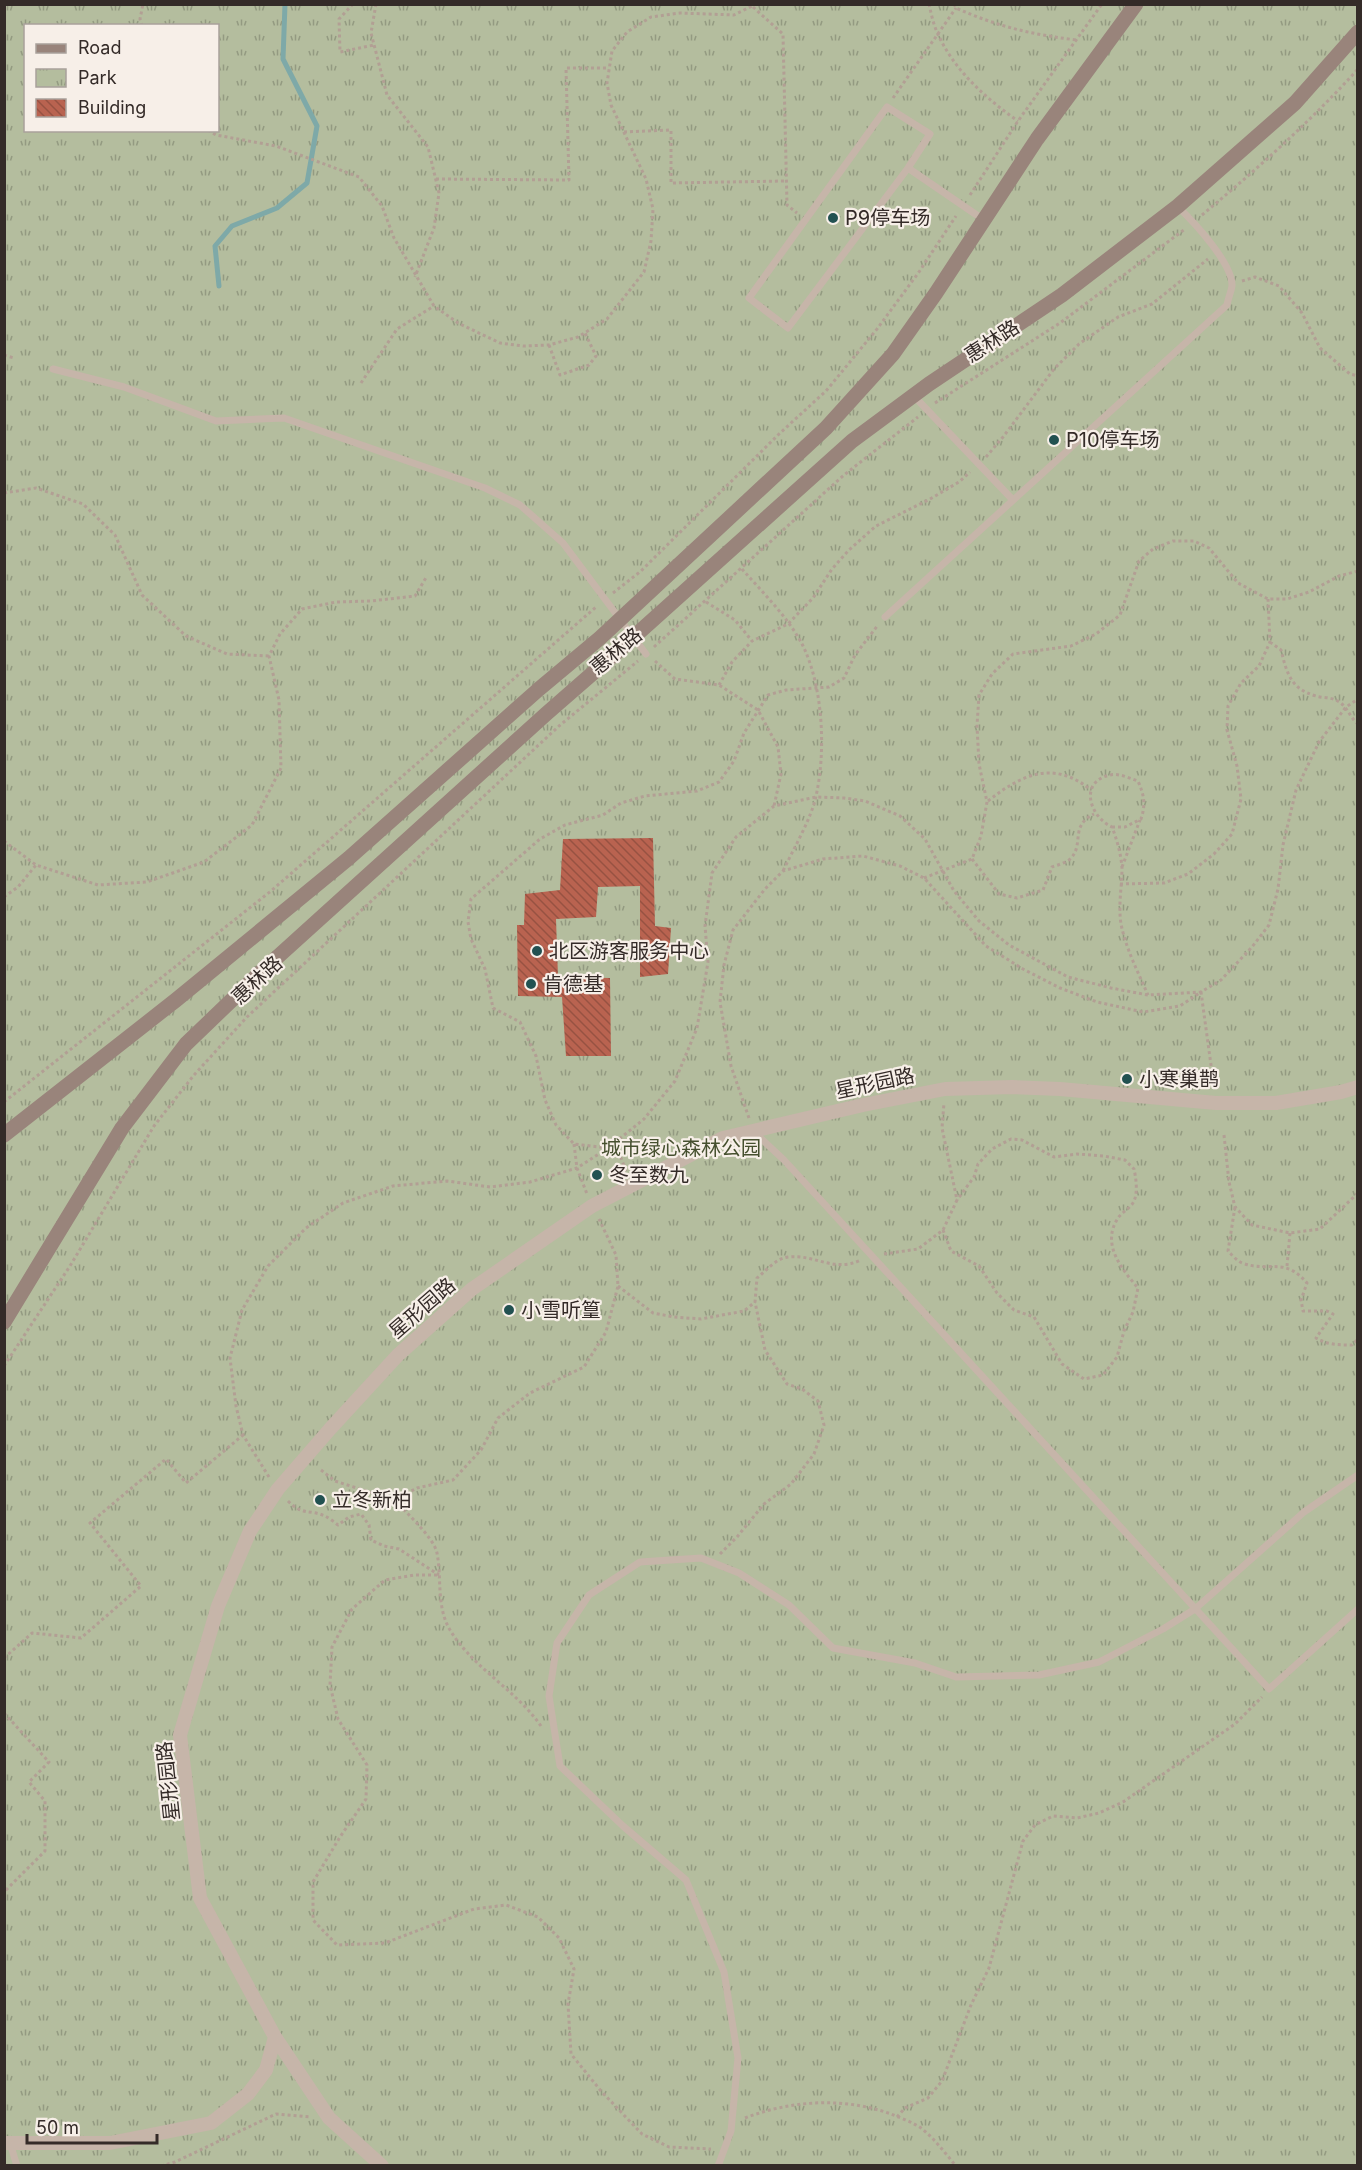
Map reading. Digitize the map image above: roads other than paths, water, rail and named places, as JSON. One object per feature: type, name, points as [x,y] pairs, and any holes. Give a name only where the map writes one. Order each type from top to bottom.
[{"type":"main road","name":"惠林路","points":[[4,1136],[176,1000],[349,858],[620,620],[826,428],[893,354],[1037,139],[1136,4]]},
{"type":"main road","name":"惠林路","points":[[4,1322],[49,1252],[122,1128],[186,1044],[271,963],[852,441],[913,395],[1062,295],[1178,206],[1295,103],[1358,32]]},
{"type":"street","name":"星形园路","points":[[382,2166],[329,2118],[275,2037],[200,1898],[180,1735],[218,1606],[250,1531],[278,1490],[398,1355],[472,1289],[592,1206],[723,1138],[863,1105],[945,1089],[1012,1087],[1060,1089],[1216,1103],[1276,1103],[1358,1087]]},
{"type":"street","points":[[7,2143],[110,2143],[211,2123],[248,2094],[266,2070],[275,2037]]},
{"type":"lane","points":[[887,107],[930,134],[908,168],[788,328],[749,298],[887,107]]},
{"type":"lane","points":[[908,168],[984,220]]},
{"type":"lane","points":[[885,617],[1227,305],[1232,285],[1227,267],[1194,222],[1178,206]]},
{"type":"lane","points":[[53,369],[124,387],[216,421],[284,418],[485,488],[520,505],[562,543],[646,654]]},
{"type":"lane","points":[[913,395],[1012,500]]},
{"type":"lane","points":[[753,1131],[784,1160],[1269,1689],[1358,1609]]},
{"type":"lane","points":[[718,2166],[732,2122],[738,2058],[724,1972],[686,1880],[623,1826],[560,1766],[549,1696],[557,1643],[589,1595],[640,1562],[701,1558],[739,1573],[789,1605],[833,1648],[915,1663],[956,1677],[1039,1675],[1100,1662],[1196,1609],[1304,1512],[1358,1475]]},
{"type":"lane","points":[[7,2143],[16,2166]]},
{"type":"waterway","points":[[219,286],[215,246],[232,226],[277,208],[307,183],[317,126],[283,59],[285,4]]},
{"type":"place","name":"P9停车场","points":[[833,218]]},
{"type":"place","name":"P10停车场","points":[[1054,440]]},
{"type":"place","name":"北区游客服务中心","points":[[537,951]]},
{"type":"place","name":"肯德基","points":[[531,984]]},
{"type":"place","name":"小寒巢鹊","points":[[1127,1079]]},
{"type":"place","name":"冬至数九","points":[[597,1175]]},
{"type":"place","name":"小雪听篁","points":[[509,1310]]},
{"type":"place","name":"立冬新柏","points":[[320,1500]]},
{"type":"park label","name":"城市绿心森林公园","points":[[681,1148]]}]
